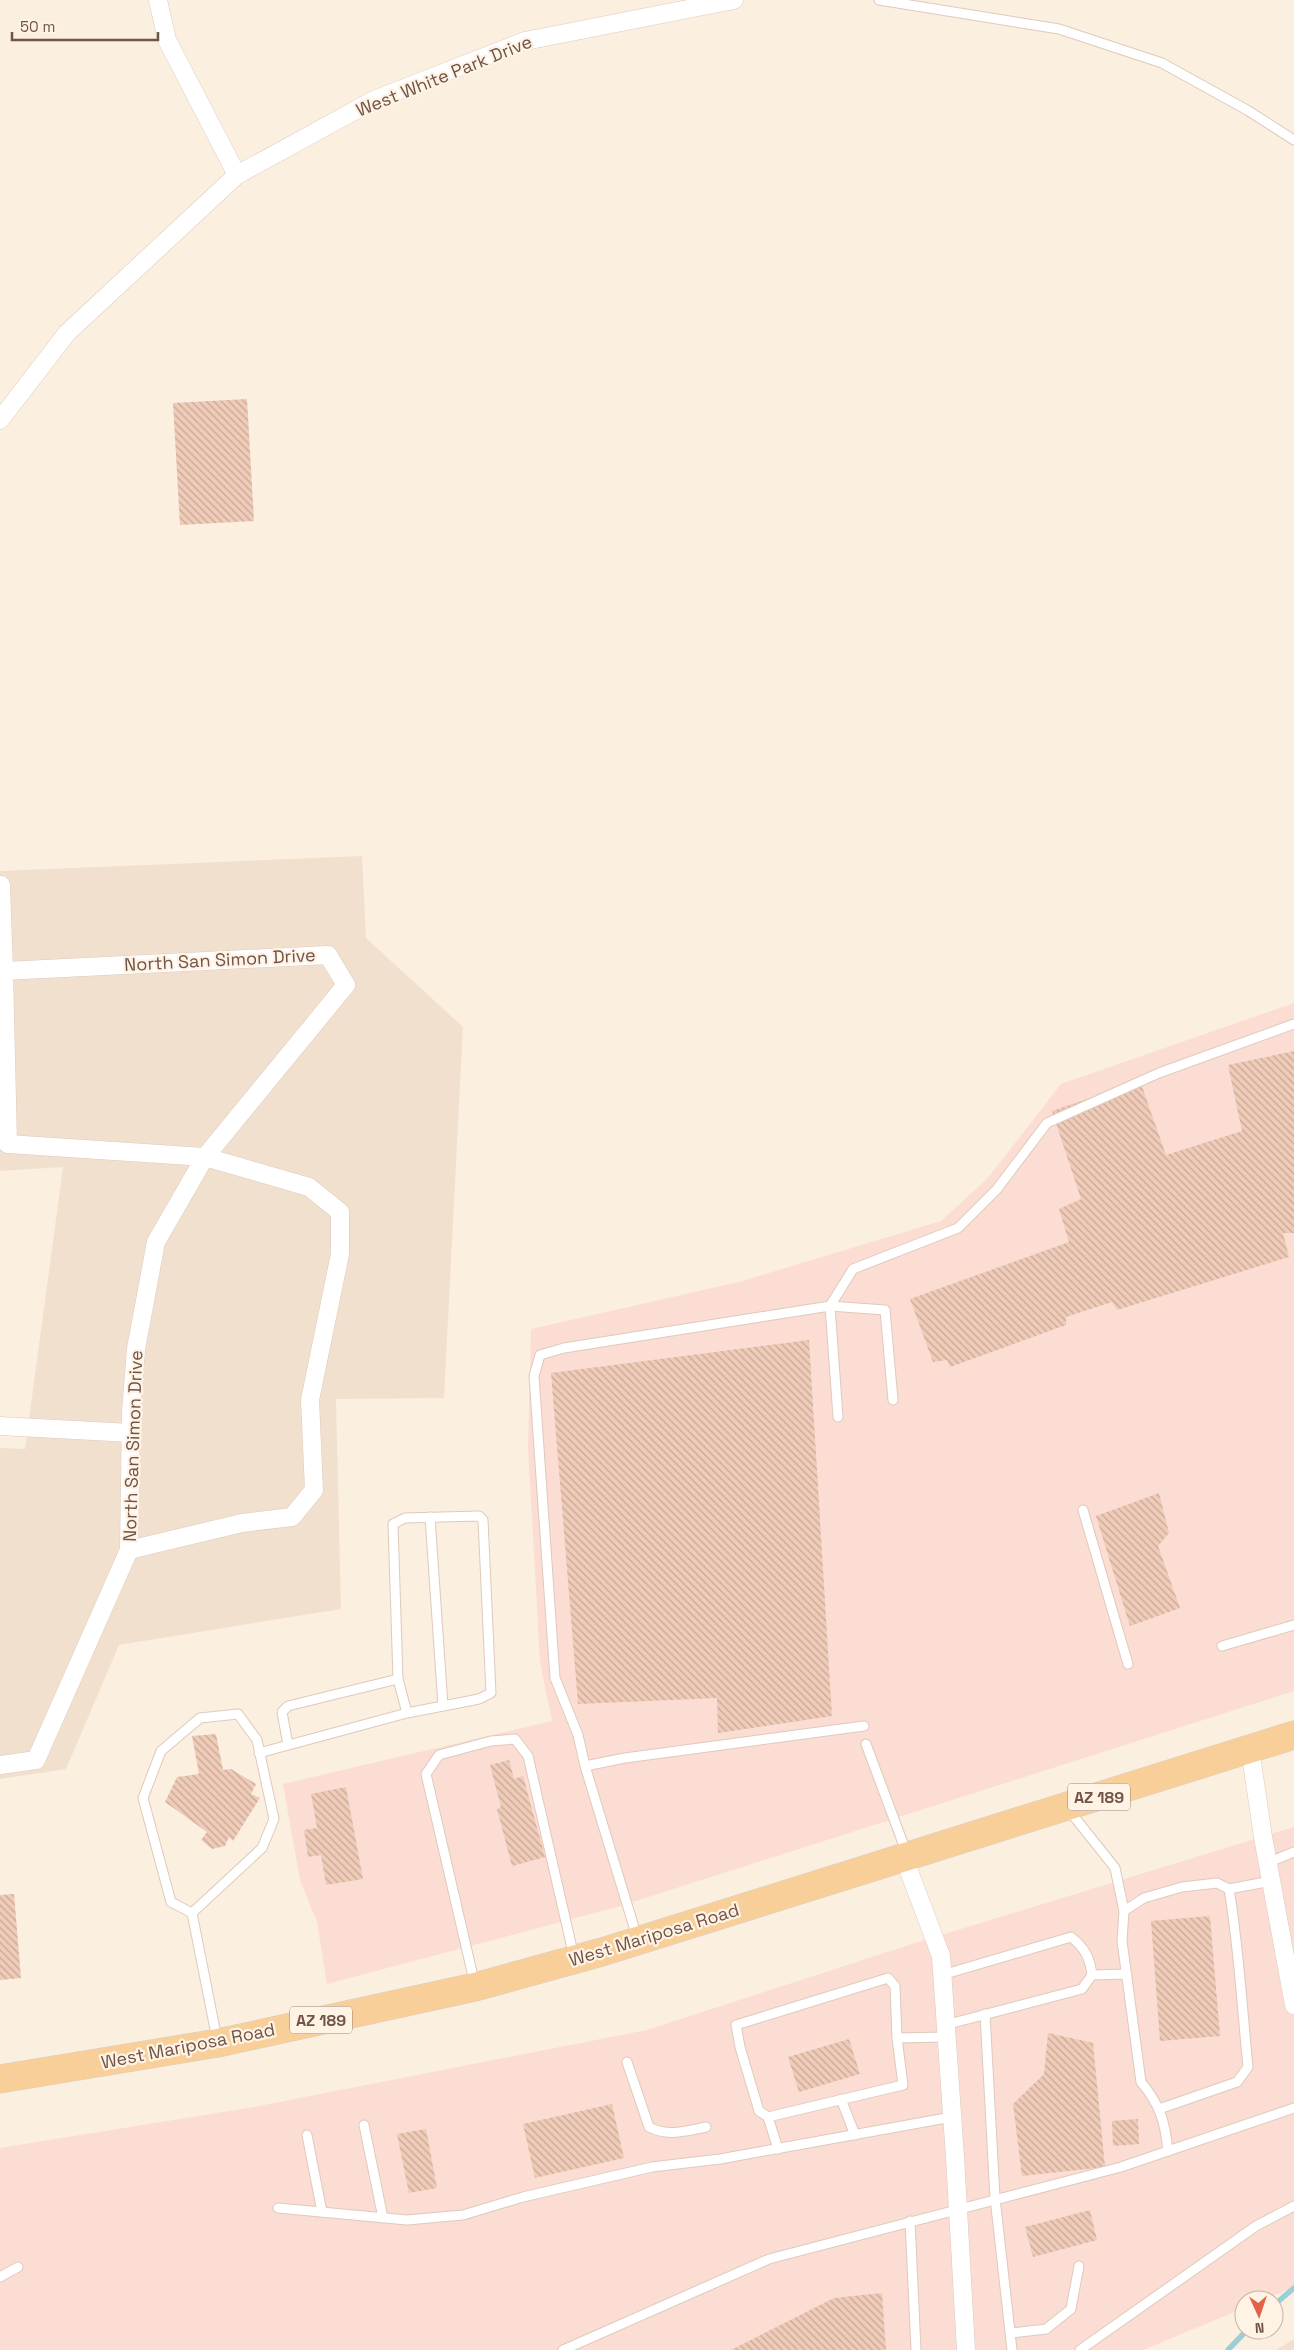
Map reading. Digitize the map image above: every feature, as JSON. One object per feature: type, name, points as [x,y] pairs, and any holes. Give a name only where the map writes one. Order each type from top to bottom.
[{"type":"main road","name":"West Mariposa Road","points":[[0,2079],[218,2043],[475,1986],[574,1959],[906,1858],[1294,1735]]},
{"type":"street","points":[[158,0],[167,40],[237,175]]},
{"type":"street","name":"West White Park Drive","points":[[0,420],[67,333],[237,175],[374,100],[525,41],[734,0]]},
{"type":"street","points":[[1,885],[4,971],[4,1148],[205,1157],[309,1187],[340,1212],[340,1254],[310,1400],[314,1490],[292,1517],[242,1523],[129,1550]]},
{"type":"street","name":"North San Simon Drive","points":[[0,1765],[36,1760],[129,1550],[131,1432],[136,1349],[156,1242],[205,1157],[346,985],[328,955],[4,971]]},
{"type":"street","points":[[0,1426],[131,1432]]},
{"type":"street","points":[[1250,1749],[1271,1881],[1294,2004]]},
{"type":"street","points":[[906,1858],[941,1956],[966,2350]]},
{"type":"lane","points":[[879,0],[1059,29],[1162,63],[1247,110],[1294,140]]},
{"type":"lane","points":[[838,1417],[830,1306],[853,1269],[958,1228],[997,1189],[1047,1123],[1159,1073],[1294,1024]]},
{"type":"lane","points":[[637,1940],[585,1766],[578,1735],[555,1678],[534,1376],[540,1355],[564,1348],[830,1306],[885,1310],[894,1400]]},
{"type":"lane","points":[[1083,1510],[1128,1664]]},
{"type":"lane","points":[[260,1753],[407,1712],[479,1699],[491,1693],[483,1520],[479,1516],[405,1518],[393,1524],[398,1679],[407,1712]]},
{"type":"lane","points":[[430,1517],[443,1706]]},
{"type":"lane","points":[[1222,1646],[1294,1625]]},
{"type":"lane","points":[[288,1745],[282,1712],[288,1706],[398,1679]]},
{"type":"lane","points":[[192,1914],[262,1848],[274,1819],[256,1740],[238,1714],[200,1718],[161,1751],[143,1798],[171,1902],[192,1914],[218,2043]]},
{"type":"lane","points":[[585,1766],[625,1758],[864,1726]]},
{"type":"lane","points":[[475,1986],[426,1774],[439,1755],[491,1740],[515,1739],[528,1756],[574,1959]]},
{"type":"lane","points":[[866,1744],[906,1858]]},
{"type":"lane","points":[[1067,1807],[1115,1868],[1124,1911],[1122,1941],[1141,2082],[1155,2099],[1166,2126],[1168,2151]]},
{"type":"lane","points":[[1268,1863],[1294,1852]]},
{"type":"lane","points":[[1124,1911],[1144,1898],[1182,1887],[1217,1883],[1229,1889],[1271,1881]]},
{"type":"lane","points":[[1159,2109],[1237,2082],[1248,2067],[1238,1978],[1237,1933],[1229,1889]]},
{"type":"lane","points":[[897,2038],[945,2031],[985,2014],[1082,1989],[1092,1975],[1091,1960],[1082,1945],[1071,1937],[942,1975]]},
{"type":"lane","points":[[1092,1975],[1127,1974]]},
{"type":"lane","points":[[768,2117],[903,2085],[897,2038],[895,1986],[888,1978],[736,2025],[740,2047],[759,2111],[768,2117],[778,2149]]},
{"type":"lane","points":[[985,2014],[995,2198],[1012,2350]]},
{"type":"lane","points":[[626,2062],[649,2127],[660,2132],[674,2134],[706,2127]]},
{"type":"lane","points":[[841,2099],[856,2135]]},
{"type":"lane","points":[[563,2350],[769,2259],[995,2198],[1121,2167],[1294,2108]]},
{"type":"lane","points":[[278,2208],[407,2220],[463,2216],[523,2197],[652,2167],[720,2159],[952,2117]]},
{"type":"lane","points":[[364,2125],[383,2218]]},
{"type":"lane","points":[[307,2135],[322,2212]]},
{"type":"lane","points":[[1080,2350],[1256,2226],[1294,2206]]},
{"type":"lane","points":[[910,2221],[916,2350]]},
{"type":"lane","points":[[1010,2333],[1046,2329],[1071,2309],[1079,2266]]},
{"type":"lane","points":[[0,2277],[18,2267]]},
{"type":"shaded area","points":[[362,856],[366,938],[463,1027],[444,1398],[336,1399],[341,1609],[119,1645],[66,1769],[0,1779],[0,1448],[25,1449],[63,1167],[0,1171],[0,871]]},
{"type":"shaded area","points":[[1294,1003],[1294,1691],[617,1907],[327,1984],[317,1922],[300,1880],[283,1784],[552,1721],[540,1662],[528,1447],[531,1329],[739,1282],[941,1221],[988,1178],[1061,1084]]},
{"type":"shaded area","points":[[1294,1827],[1294,2287],[1284,2291],[1234,2290],[1234,2312],[1143,2350],[0,2350],[0,2148],[254,2107],[647,2030],[912,1944]]},
{"type":"shaded area","points":[[1294,2339],[1294,2350],[1276,2350]]},
{"type":"building","points":[[247,399],[254,521],[180,525],[173,403]]},
{"type":"building","points":[[1294,1051],[1294,1233],[1283,1233],[1289,1257],[1117,1310],[1112,1302],[1066,1317],[1066,1325],[950,1367],[947,1360],[933,1362],[910,1299],[1069,1242],[1059,1209],[1081,1199],[1052,1111],[1140,1081],[1166,1155],[1242,1131],[1228,1065]]},
{"type":"building","points":[[809,1340],[832,1716],[718,1733],[717,1698],[578,1704],[551,1373]]},
{"type":"building","points":[[1159,1493],[1169,1533],[1158,1546],[1180,1608],[1130,1626],[1096,1516]]},
{"type":"building","points":[[216,1734],[223,1770],[231,1769],[256,1784],[251,1794],[260,1798],[233,1841],[229,1837],[225,1846],[212,1849],[201,1840],[207,1832],[165,1802],[177,1777],[199,1774],[192,1736]]},
{"type":"building","points":[[509,1760],[514,1779],[523,1776],[545,1857],[512,1866],[497,1809],[501,1807],[490,1765]]},
{"type":"building","points":[[346,1787],[363,1879],[326,1885],[321,1855],[308,1857],[304,1830],[317,1828],[311,1794]]},
{"type":"building","points":[[14,1894],[21,1978],[0,1980],[0,1895]]},
{"type":"building","points":[[1210,1916],[1220,2036],[1160,2041],[1151,1921]]},
{"type":"building","points":[[1048,2033],[1093,2043],[1105,2167],[1022,2176],[1013,2104],[1044,2074]]},
{"type":"building","points":[[849,2039],[860,2074],[799,2092],[788,2057]]},
{"type":"building","points":[[612,2104],[624,2158],[535,2178],[523,2124]]},
{"type":"building","points":[[1138,2119],[1139,2144],[1113,2146],[1112,2121]]},
{"type":"building","points":[[426,2129],[437,2188],[409,2193],[397,2134]]},
{"type":"building","points":[[1090,2210],[1097,2240],[1033,2257],[1025,2227]]},
{"type":"building","points":[[882,2293],[886,2350],[731,2350],[834,2298]]},
{"type":"waterway","points":[[1284,2296],[1294,2288]]},
{"type":"waterway","points":[[1228,2350],[1238,2340]]}]
